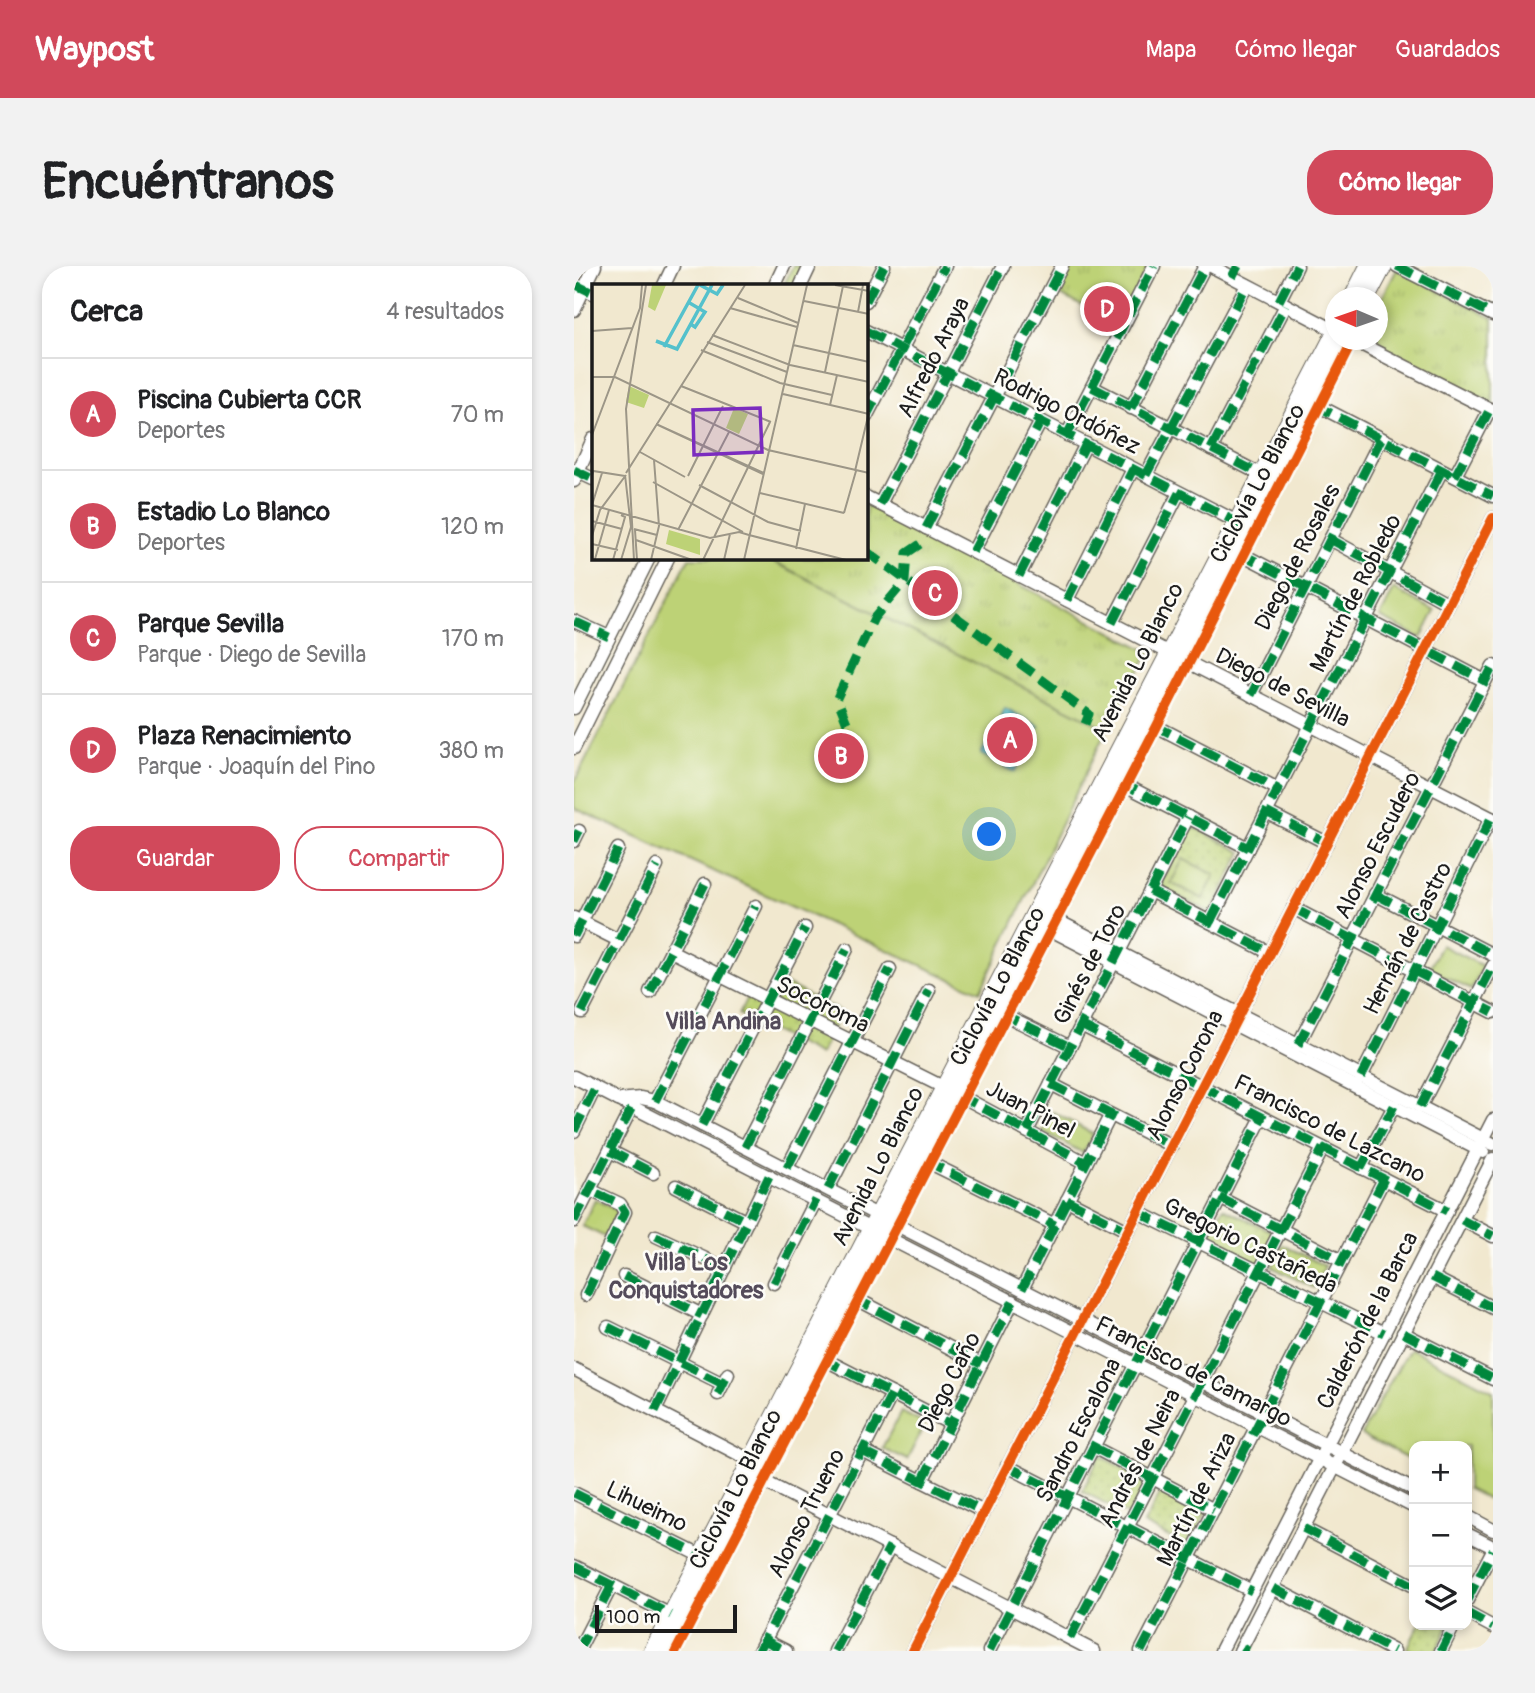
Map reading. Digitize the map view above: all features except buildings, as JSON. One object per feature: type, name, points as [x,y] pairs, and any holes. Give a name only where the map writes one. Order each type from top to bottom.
[{"type":"main road","points":[[1358,287],[1368,266]]},
{"type":"main road","points":[[1373,287],[1384,266]]},
{"type":"main road","name":"Avenida Lo Blanco","points":[[668,1651],[851,1296],[880,1225],[922,1159],[949,1090],[999,1012],[1038,920],[1148,722],[1174,655],[1236,551],[1260,474],[1325,349]]},
{"type":"main road","name":"Avenida Lo Blanco","points":[[652,1651],[750,1460],[880,1225],[1242,525],[1341,350]]},
{"type":"street","points":[[574,310],[595,266]]},
{"type":"street","points":[[664,284],[673,266]]},
{"type":"street","points":[[775,284],[784,266]]},
{"type":"street","points":[[801,284],[810,266]]},
{"type":"street","points":[[868,297],[884,266]]},
{"type":"street","points":[[868,413],[945,266]]},
{"type":"street","name":"Alfredo Araya","points":[[880,504],[1003,266]]},
{"type":"street","points":[[926,528],[1062,266]]},
{"type":"street","points":[[1067,435],[1154,266]]},
{"type":"street","points":[[1131,408],[1205,266]]},
{"type":"street","points":[[1211,266],[1235,271],[1247,285],[1325,325]]},
{"type":"street","points":[[1211,449],[1282,303],[1297,266]]},
{"type":"street","points":[[1397,266],[1493,315]]},
{"type":"street","points":[[1146,475],[1247,285]]},
{"type":"street","name":"Rodrigo Ordóñez","points":[[868,332],[1242,525]]},
{"type":"street","points":[[1373,350],[1491,410],[1455,476]]},
{"type":"street","points":[[1092,387],[1260,474]]},
{"type":"street","points":[[1313,403],[1493,496]]},
{"type":"street","points":[[973,552],[1041,421]]},
{"type":"street","name":"Diego de Rosales","points":[[1251,695],[1381,439]]},
{"type":"street","points":[[592,441],[575,474],[592,479]]},
{"type":"street","points":[[1019,576],[1086,444]]},
{"type":"street","points":[[1067,600],[1133,469]]},
{"type":"street","name":"Martín de Robledo","points":[[1210,922],[1442,470]]},
{"type":"street","points":[[1112,623],[1180,493]]},
{"type":"street","name":"Diego de Sevilla","points":[[868,498],[1492,819]]},
{"type":"street","name":"Alonso Corona","points":[[913,1651],[1493,519]]},
{"type":"street","points":[[1330,539],[1449,604]]},
{"type":"street","points":[[1236,551],[1485,681]]},
{"type":"street","points":[[574,708],[648,560]]},
{"type":"street","points":[[574,748],[667,560]]},
{"type":"street","points":[[574,621],[609,637]]},
{"type":"street","name":"Alonso Escudero","points":[[1298,1045],[1493,666]]},
{"type":"street","points":[[1148,722],[1278,789]]},
{"type":"street","points":[[1117,781],[1248,848]]},
{"type":"street","points":[[1266,812],[1327,843]]},
{"type":"street","name":"Ginés de Toro","points":[[1027,1131],[1188,817]]},
{"type":"street","name":"Hernán de Castro","points":[[1361,1077],[1492,819]]},
{"type":"street","points":[[574,936],[578,919],[618,849]]},
{"type":"street","points":[[582,1012],[657,866]]},
{"type":"street","points":[[650,992],[705,884]]},
{"type":"street","points":[[1150,891],[1270,953]]},
{"type":"street","points":[[1376,894],[1493,955]]},
{"type":"street","points":[[655,1101],[756,906]]},
{"type":"street","points":[[1293,908],[1493,1012]]},
{"type":"street","points":[[578,919],[618,940]]},
{"type":"street","points":[[1038,920],[1056,920],[1116,957],[1237,1019],[1394,1106],[1485,1144]]},
{"type":"street","points":[[702,1125],[804,928]]},
{"type":"street","points":[[746,1147],[847,949]]},
{"type":"street","name":"Socoroma","points":[[671,951],[949,1090]]},
{"type":"street","points":[[1420,1107],[1493,966]]},
{"type":"street","points":[[787,1168],[890,969]]},
{"type":"street","points":[[828,1189],[929,990]]},
{"type":"street","points":[[999,1012],[1070,1047]]},
{"type":"street","points":[[1237,1019],[1298,1045],[1420,1107],[1485,1144],[1493,1158]]},
{"type":"street","name":"Francisco de Lazcano","points":[[1081,1025],[1447,1211]]},
{"type":"street","name":"Francisco de Camargo","points":[[574,1077],[816,1200],[880,1225],[1022,1289],[1409,1487]]},
{"type":"street","points":[[1051,1084],[1172,1146]]},
{"type":"street","points":[[574,1131],[595,1088]]},
{"type":"street","name":"Juan Pinel","points":[[949,1090],[1086,1163]]},
{"type":"street","name":"Francisco de Camargo","points":[[618,1100],[641,1098],[655,1101],[746,1147],[828,1189],[880,1225],[1013,1301],[1409,1504]]},
{"type":"street","points":[[1361,1168],[1394,1106]]},
{"type":"street","points":[[574,1221],[632,1107]]},
{"type":"street","points":[[1022,1289],[1110,1116]]},
{"type":"street","name":"Sandro Escalona","points":[[989,1651],[1262,1117]]},
{"type":"street","name":"Calderón de la Barca","points":[[1221,1651],[1447,1211],[1485,1144],[1493,1120]]},
{"type":"street","name":"Andrés de Neira","points":[[1070,1638],[1323,1148]]},
{"type":"street","points":[[610,1151],[653,1173]]},
{"type":"street","name":"Calderón de la Barca","points":[[1243,1650],[1493,1158]]},
{"type":"street","points":[[922,1159],[1055,1225]]},
{"type":"street","points":[[655,1411],[769,1176]]},
{"type":"street","name":"Martín de Ariza","points":[[1141,1651],[1384,1179]]},
{"type":"street","points":[[676,1186],[747,1222]]},
{"type":"street","points":[[586,1295],[625,1212],[620,1204],[590,1189]]},
{"type":"street","points":[[1220,1198],[1342,1261]]},
{"type":"street","points":[[774,1283],[816,1200]]},
{"type":"street","points":[[1067,1200],[1128,1231]]},
{"type":"street","name":"Gregorio Castañeda","points":[[1138,1212],[1384,1333]]},
{"type":"street","points":[[1462,1220],[1493,1236]]},
{"type":"street","points":[[656,1236],[724,1268]]},
{"type":"street","points":[[624,1276],[702,1315]]},
{"type":"street","points":[[1432,1277],[1493,1308]]},
{"type":"street","points":[[851,1296],[981,1364]]},
{"type":"street","name":"Diego Caño","points":[[922,1481],[1013,1301]]},
{"type":"street","points":[[608,1327],[723,1384]]},
{"type":"street","points":[[1404,1333],[1493,1379]]},
{"type":"street","points":[[820,1357],[951,1424]]},
{"type":"street","points":[[574,1369],[750,1460],[758,1478],[1094,1651]]},
{"type":"street","name":"Alonso Trueno","points":[[762,1645],[892,1394]]},
{"type":"street","points":[[1093,1447],[1214,1510]]},
{"type":"street","points":[[862,1451],[984,1512]]},
{"type":"street","points":[[1007,1466],[1252,1591]]},
{"type":"street","name":"Lihueimo","points":[[574,1493],[701,1556]]},
{"type":"street","points":[[1472,1519],[1493,1530]]},
{"type":"street","points":[[1303,1528],[1409,1583]]},
{"type":"street","points":[[1472,1537],[1493,1548],[1472,1590]]},
{"type":"street","points":[[835,1651],[890,1546]]},
{"type":"street","points":[[574,1566],[671,1615]]},
{"type":"street","points":[[578,1651],[612,1585]]},
{"type":"street","points":[[1273,1588],[1394,1651]]},
{"type":"street","points":[[1472,1616],[1493,1626]]},
{"type":"street","points":[[1441,1651],[1452,1630]]},
{"type":"street","points":[[762,1645],[786,1651]]},
{"type":"green space","points":[[793,266],[808,266],[799,284],[785,283]]},
{"type":"green space","points":[[1071,266],[1149,266],[1118,325],[1057,293]]},
{"type":"green space","points":[[1397,269],[1493,318],[1493,405],[1386,350],[1388,350],[1388,287]]},
{"type":"green space","points":[[868,506],[1150,652],[1107,729],[770,560],[868,560]]},
{"type":"green space","points":[[688,560],[770,560],[1107,729],[980,992],[574,808],[574,783]]},
{"type":"green space","points":[[1394,589],[1435,611],[1421,638],[1380,617]]},
{"type":"green space","points":[[1191,826],[1242,852],[1211,913],[1160,887]]},
{"type":"green space","points":[[1183,859],[1215,875],[1203,899],[1171,883]]},
{"type":"green space","points":[[1441,945],[1483,966],[1471,990],[1429,969]]},
{"type":"green space","points":[[784,983],[841,1012],[820,1055],[739,1014],[748,996],[772,1008]]},
{"type":"green space","points":[[1053,1112],[1093,1134],[1083,1153],[1042,1131]]},
{"type":"green space","points":[[595,1199],[618,1211],[605,1237],[582,1226]]},
{"type":"green space","points":[[1223,1208],[1275,1233],[1260,1265],[1208,1239]]},
{"type":"green space","points":[[1283,1245],[1325,1266],[1314,1288],[1272,1267]]},
{"type":"green space","points":[[1409,1348],[1493,1391],[1493,1502],[1472,1492],[1472,1441],[1409,1441],[1409,1459],[1361,1435]]},
{"type":"green space","points":[[901,1412],[925,1424],[907,1460],[882,1448]]},
{"type":"green space","points":[[1100,1456],[1148,1481],[1129,1516],[1082,1491]]},
{"type":"green space","points":[[1163,1488],[1207,1511],[1188,1547],[1144,1524]]},
{"type":"green space","points":[[1416,1630],[1446,1630],[1436,1651],[1406,1651]]},
{"type":"water","points":[[1005,708],[1039,726],[1015,772],[981,754]]},
{"type":"marked path","points":[[868,297],[884,266]]},
{"type":"marked path","points":[[868,413],[945,266]]},
{"type":"marked path","points":[[880,504],[1003,266]]},
{"type":"marked path","points":[[926,528],[1062,266]]},
{"type":"marked path","points":[[1067,435],[1154,266]]},
{"type":"marked path","points":[[1131,408],[1205,266]]},
{"type":"marked path","points":[[1232,277],[1238,266]]},
{"type":"marked path","points":[[1279,301],[1297,266]]},
{"type":"marked path","points":[[1397,266],[1493,315]]},
{"type":"marked path","points":[[574,284],[592,293]]},
{"type":"marked path","points":[[1146,475],[1247,285]]},
{"type":"marked path","points":[[1211,449],[1286,305]]},
{"type":"marked path","points":[[868,332],[1248,528]]},
{"type":"marked path","points":[[1092,387],[1260,474]]},
{"type":"marked path","points":[[1315,405],[1493,496]]},
{"type":"marked path","points":[[1455,476],[1490,409]]},
{"type":"marked path","points":[[973,552],[1041,421]]},
{"type":"marked path","points":[[1251,695],[1381,439]]},
{"type":"marked path","points":[[1019,576],[1086,444]]},
{"type":"marked path","points":[[1067,600],[1133,469]]},
{"type":"marked path","points":[[574,470],[592,479]]},
{"type":"marked path","points":[[1210,922],[1442,470]]},
{"type":"marked path","points":[[1112,623],[1179,493]]},
{"type":"marked path","points":[[1330,539],[1449,604]]},
{"type":"marked path","points":[[847,723],[837,698],[874,618],[905,581],[907,553],[922,543]]},
{"type":"marked path","points":[[868,552],[1089,714],[1085,724]]},
{"type":"marked path","points":[[1240,553],[1485,681]]},
{"type":"marked path","points":[[574,621],[609,637]]},
{"type":"marked path","points":[[1298,1045],[1493,666]]},
{"type":"marked path","points":[[1154,725],[1278,789]]},
{"type":"marked path","points":[[1120,782],[1248,848]]},
{"type":"marked path","points":[[1266,812],[1327,843]]},
{"type":"marked path","points":[[1027,1131],[1188,817]]},
{"type":"marked path","points":[[1361,1077],[1491,818]]},
{"type":"marked path","points":[[574,841],[579,831]]},
{"type":"marked path","points":[[574,936],[618,849]]},
{"type":"marked path","points":[[582,1012],[657,866]]},
{"type":"marked path","points":[[650,992],[705,884]]},
{"type":"marked path","points":[[1150,891],[1270,953]]},
{"type":"marked path","points":[[1375,894],[1493,955]]},
{"type":"marked path","points":[[655,1101],[756,906]]},
{"type":"marked path","points":[[1293,908],[1493,1012]]},
{"type":"marked path","points":[[702,1125],[805,928]]},
{"type":"marked path","points":[[745,1147],[847,949]]},
{"type":"marked path","points":[[1420,1107],[1493,966]]},
{"type":"marked path","points":[[787,1168],[890,969]]},
{"type":"marked path","points":[[828,1189],[929,990]]},
{"type":"marked path","points":[[1001,1013],[1070,1047]]},
{"type":"marked path","points":[[1081,1025],[1447,1211]]},
{"type":"marked path","points":[[1051,1084],[1172,1146]]},
{"type":"marked path","points":[[574,1131],[595,1088]]},
{"type":"marked path","points":[[959,1095],[1086,1163]]},
{"type":"marked path","points":[[1361,1168],[1394,1106]]},
{"type":"marked path","points":[[574,1221],[632,1107]]},
{"type":"marked path","points":[[1022,1289],[1110,1116]]},
{"type":"marked path","points":[[989,1651],[1262,1117]]},
{"type":"marked path","points":[[1070,1638],[1323,1148]]},
{"type":"marked path","points":[[610,1151],[653,1173]]},
{"type":"marked path","points":[[926,1161],[1055,1225]]},
{"type":"marked path","points":[[655,1411],[769,1176]]},
{"type":"marked path","points":[[1141,1651],[1384,1179]]},
{"type":"marked path","points":[[676,1186],[747,1222]]},
{"type":"marked path","points":[[586,1295],[625,1212],[620,1204],[590,1190]]},
{"type":"marked path","points":[[1220,1198],[1342,1261]]},
{"type":"marked path","points":[[774,1283],[816,1200]]},
{"type":"marked path","points":[[1067,1200],[1128,1231]]},
{"type":"marked path","points":[[1138,1212],[1384,1333]]},
{"type":"marked path","points":[[1462,1220],[1493,1236]]},
{"type":"marked path","points":[[656,1236],[725,1268]]},
{"type":"marked path","points":[[624,1276],[702,1315]]},
{"type":"marked path","points":[[1432,1277],[1493,1308]]},
{"type":"marked path","points":[[854,1298],[981,1364]]},
{"type":"marked path","points":[[922,1481],[1013,1301]]},
{"type":"marked path","points":[[608,1327],[723,1384]]},
{"type":"marked path","points":[[1403,1333],[1493,1379]]},
{"type":"marked path","points":[[823,1359],[951,1424]]},
{"type":"marked path","points":[[718,1394],[728,1374]]},
{"type":"marked path","points":[[759,1651],[892,1394]]},
{"type":"marked path","points":[[1093,1447],[1214,1510]]},
{"type":"marked path","points":[[862,1451],[984,1512]]},
{"type":"marked path","points":[[1007,1466],[1252,1591]]},
{"type":"marked path","points":[[574,1493],[701,1556]]},
{"type":"marked path","points":[[1303,1528],[1409,1583]]},
{"type":"marked path","points":[[835,1651],[890,1546]]},
{"type":"marked path","points":[[1472,1590],[1493,1550]]},
{"type":"marked path","points":[[574,1566],[671,1615]]},
{"type":"marked path","points":[[578,1651],[612,1585]]},
{"type":"marked path","points":[[1273,1588],[1394,1651]]},
{"type":"marked path","points":[[1472,1616],[1493,1627]]},
{"type":"marked path","points":[[1441,1651],[1452,1630]]},
{"type":"marked path","points":[[764,1640],[786,1651]]},
{"type":"marked path","points":[[1242,1648],[1248,1651]]},
{"type":"cycle path","name":"Ciclovía Lo Blanco","points":[[676,1651],[1157,726],[1348,350]]},
{"type":"cycle path","points":[[913,1651],[1493,518]]},
{"type":"place","name":"Plaza Renacimiento","points":[[1107,309]]},
{"type":"place","name":"Parque Sevilla","points":[[935,593]]},
{"type":"place","name":"Piscina Cubierta CCR","points":[[1010,740]]},
{"type":"place","name":"Estadio Lo Blanco","points":[[841,756]]},
{"type":"district","name":"Villa Andina","points":[[723,1021]]},
{"type":"district","name":"Villa Los Conquistadores","points":[[686,1276]]}]
